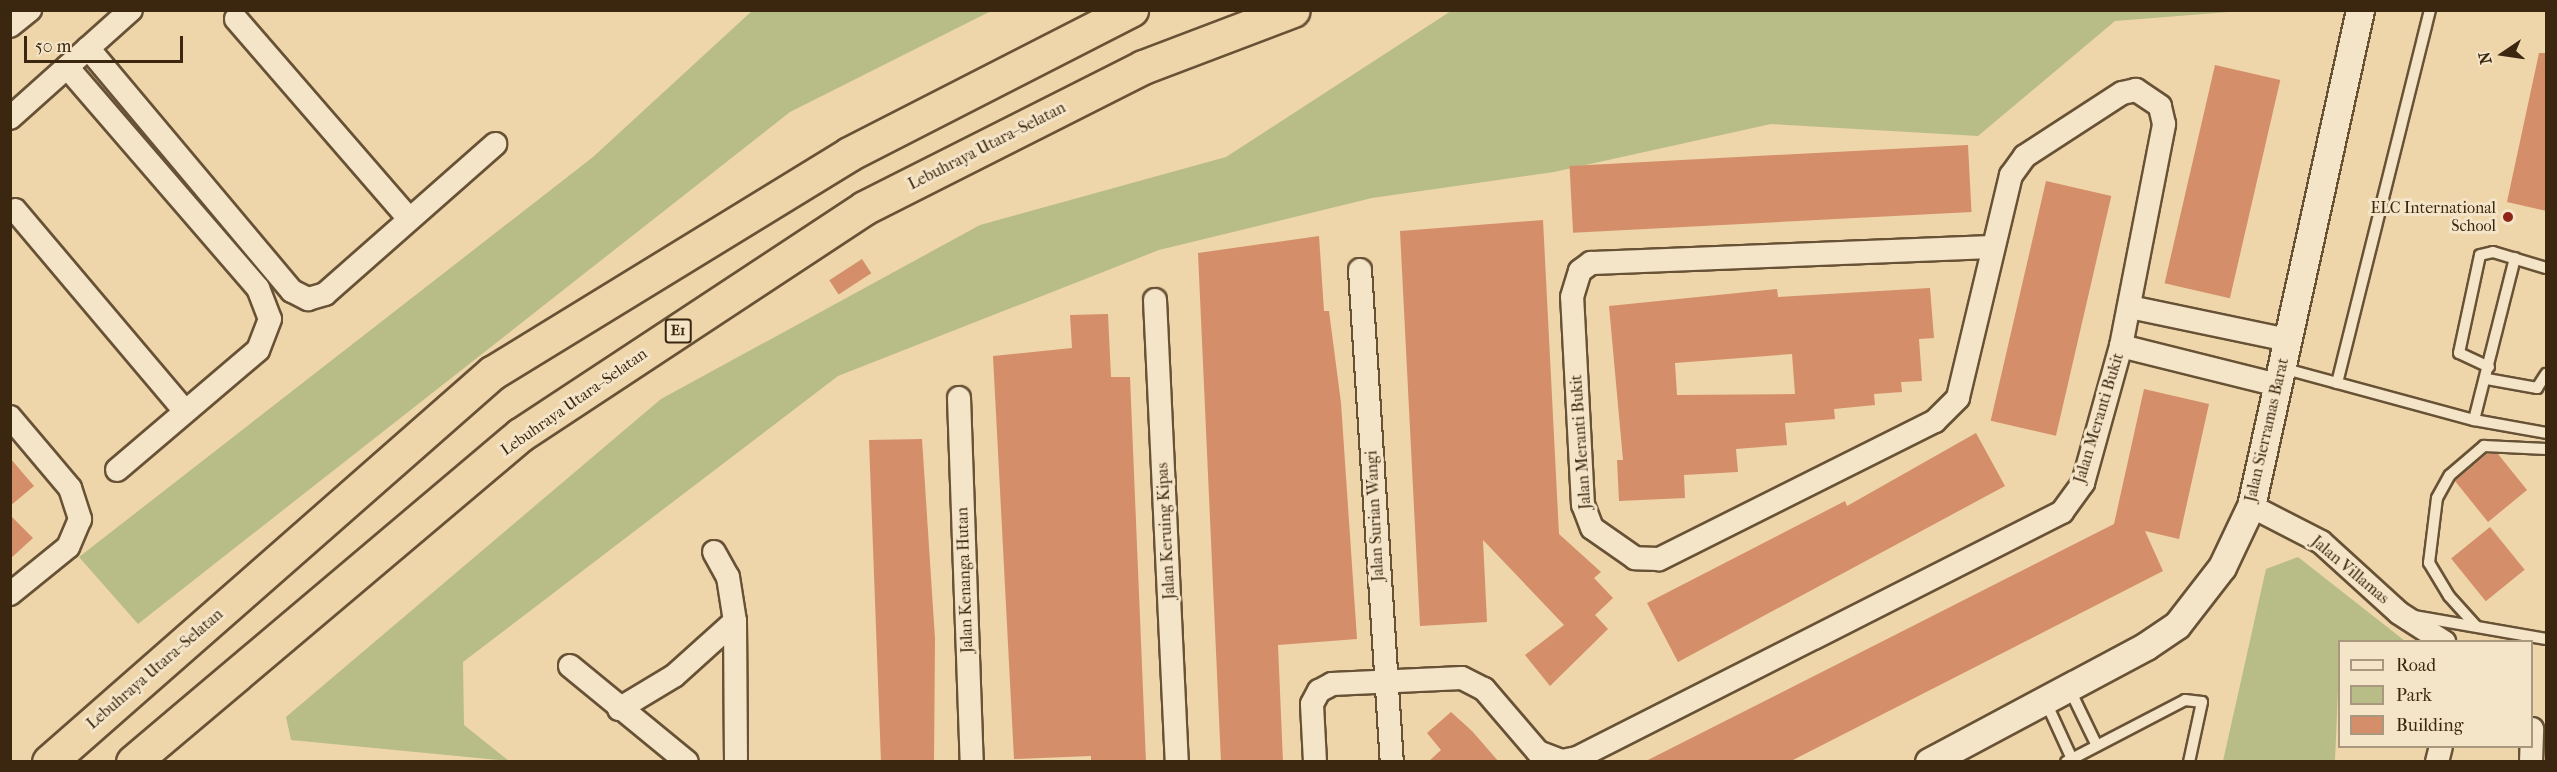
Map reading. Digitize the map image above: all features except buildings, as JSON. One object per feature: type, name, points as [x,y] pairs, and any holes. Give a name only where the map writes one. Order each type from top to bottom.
[{"type":"highway","name":"Lebuhraya Utara–Selatan","points":[[49,762],[492,373],[849,154],[1131,10]]},
{"type":"highway","name":"Lebuhraya Utara–Selatan","points":[[133,762],[520,435],[864,208],[1143,67],[1293,10]]},
{"type":"street","points":[[10,26],[30,10]]},
{"type":"street","points":[[10,118],[131,10]]},
{"type":"street","name":"Jalan Sierramas Barat","points":[[1929,762],[2069,687],[2177,625],[2222,567],[2252,506],[2360,10]]},
{"type":"street","points":[[236,19],[409,219]]},
{"type":"street","points":[[88,48],[292,291],[308,299],[325,294],[495,144]]},
{"type":"street","points":[[67,67],[266,302],[268,334],[258,350],[184,410],[117,470]]},
{"type":"street","name":"Jalan Meranti Bukit","points":[[1316,762],[1312,704],[1319,691],[1332,684],[1474,681],[1538,752],[1556,760],[1577,758],[2062,512],[2083,483],[2121,346],[2164,124],[2160,106],[2150,96],[2136,90],[2122,93],[2025,156],[2011,175],[1958,398],[1935,421],[1659,559],[1635,558],[1592,528],[1583,505],[1572,297],[1580,271],[1591,263],[1993,247]]},
{"type":"street","points":[[15,210],[184,410]]},
{"type":"street","name":"Jalan Surian Wangi","points":[[1360,270],[1385,683],[1392,762]]},
{"type":"street","name":"Jalan Keruing Kipas","points":[[1155,300],[1177,762]]},
{"type":"street","points":[[2130,307],[2288,340]]},
{"type":"street","name":"Jalan Meranti Bukit","points":[[2121,346],[2280,376]]},
{"type":"street","name":"Jalan Kenanga Hutan","points":[[958,398],[972,762]]},
{"type":"street","points":[[10,417],[70,488],[80,519],[68,547],[10,594]]},
{"type":"street","name":"Jalan Villamas","points":[[2252,506],[2321,542],[2399,613],[2441,640]]},
{"type":"street","points":[[714,552],[728,577],[735,621],[735,762]]},
{"type":"street","points":[[620,710],[674,676],[735,621]]},
{"type":"street","points":[[570,666],[620,710],[687,762]]},
{"type":"lane","points":[[2337,383],[2430,10]]},
{"type":"lane","points":[[2547,268],[2486,252],[2477,261],[2459,353],[2488,373],[2537,388],[2547,374]]},
{"type":"lane","points":[[2474,420],[2488,373],[2515,258]]},
{"type":"lane","points":[[2280,376],[2337,383],[2474,420],[2547,433]]},
{"type":"lane","points":[[2476,626],[2449,596],[2429,563],[2437,498],[2450,475],[2484,447],[2547,449]]},
{"type":"lane","points":[[2399,613],[2547,639]]},
{"type":"lane","points":[[2069,687],[2097,746]]},
{"type":"lane","points":[[2045,700],[2069,760],[2185,700],[2202,702],[2189,762]]},
{"type":"green space","points":[[753,10],[991,11],[790,112],[138,624],[79,557],[593,157]]},
{"type":"green space","points":[[1451,11],[2242,11],[2115,21],[1978,136],[1771,124],[1554,172],[1372,198],[1159,250],[838,376],[463,662],[464,725],[509,761],[291,740],[286,717],[661,399],[980,225],[1226,157]]},
{"type":"green space","points":[[2298,557],[2404,640],[2338,640],[2335,761],[2223,761],[2266,569]]},
{"type":"place","name":"ELC International School","points":[[2508,217]]}]
